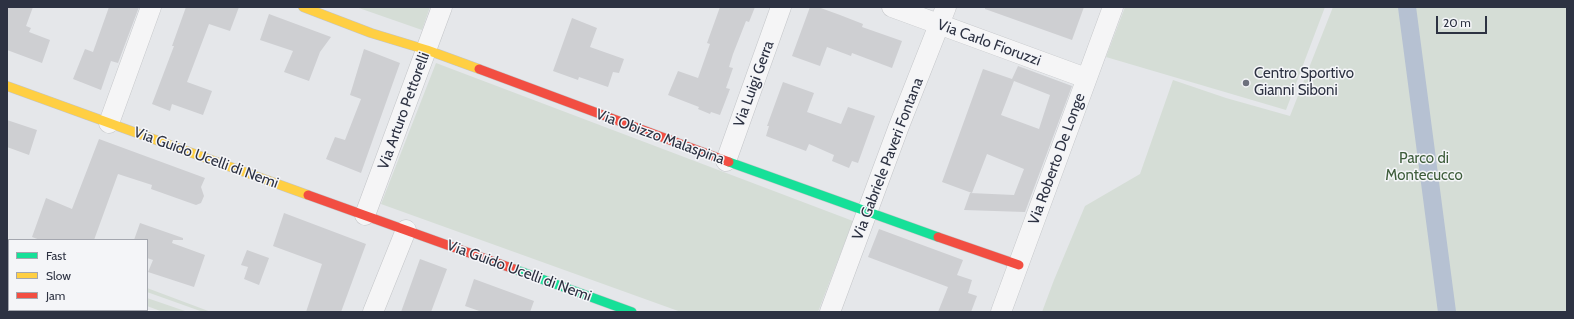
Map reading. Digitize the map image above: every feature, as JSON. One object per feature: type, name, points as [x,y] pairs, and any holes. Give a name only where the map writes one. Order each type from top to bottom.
[{"type":"street","points":[[109,123],[151,7]]},
{"type":"street","name":"Via Obizzo Malaspina","points":[[303,7],[371,34],[427,50],[726,161],[1018,265]]},
{"type":"street","name":"Via Arturo Pettorelli","points":[[365,215],[442,7]]},
{"type":"street","name":"Via Luigi Gerra","points":[[726,161],[781,7]]},
{"type":"street","name":"Via Carlo Fioruzzi","points":[[892,7],[943,16],[1086,78]]},
{"type":"street","name":"Via Roberto De Longe","points":[[1001,312],[1113,7]]},
{"type":"street","name":"Via Gabriele Paveri Fontana","points":[[830,312],[899,126],[943,16]]},
{"type":"street","name":"Via Guido Ucelli di Nemi","points":[[7,86],[632,312]]},
{"type":"street","points":[[373,312],[406,230]]},
{"type":"green space","points":[[356,7],[430,7],[422,30]]},
{"type":"green space","name":"Centro Sportivo Gianni Siboni","points":[[1125,7],[1325,7],[1286,110],[1106,57]]},
{"type":"green space","name":"Parco di Montecucco","points":[[1333,7],[1567,7],[1567,312],[1042,312],[1085,206],[1140,174],[1173,80],[1226,98],[1290,116]]},
{"type":"green space","points":[[436,63],[853,221],[818,312],[681,312],[381,204]]},
{"type":"green space","points":[[7,261],[8,311],[98,311],[97,312],[7,312]]},
{"type":"green space","points":[[148,288],[211,312],[203,312],[148,292]]},
{"type":"green space","points":[[148,298],[187,312],[163,312],[148,306]]},
{"type":"building","points":[[7,7],[33,7],[26,26],[31,28],[29,32],[50,40],[42,63],[7,50]]},
{"type":"building","points":[[109,7],[139,7],[118,63],[111,61],[101,90],[73,79],[85,49],[93,52]]},
{"type":"building","points":[[186,7],[239,7],[230,31],[209,24],[187,82],[212,91],[203,115],[172,104],[170,111],[152,104],[174,46],[172,46]]},
{"type":"building","points":[[720,7],[755,7],[749,22],[746,21],[733,54],[729,67],[733,68],[726,88],[730,89],[720,115],[711,112],[710,114],[698,109],[699,107],[668,95],[678,71],[698,78],[710,44],[707,43]]},
{"type":"building","points":[[810,7],[818,7],[840,15],[863,24],[862,27],[902,41],[892,68],[852,53],[851,56],[827,47],[820,66],[792,56]]},
{"type":"building","points":[[985,7],[1084,7],[1072,40],[985,9]]},
{"type":"building","points":[[269,14],[331,37],[320,52],[309,81],[284,72],[293,51],[260,40]]},
{"type":"building","points":[[572,18],[597,28],[590,47],[624,59],[619,73],[613,72],[608,87],[579,77],[578,80],[553,71]]},
{"type":"building","points":[[364,49],[400,63],[361,173],[326,159],[335,137],[345,140],[361,99],[350,95]]},
{"type":"building","points":[[1018,66],[1072,86],[1025,212],[964,210],[970,193],[1014,195],[1024,169],[987,154],[972,193],[942,182],[983,69],[1012,79]],"holes":[[[1014,81],[1050,95],[1039,129],[1001,115]]]},
{"type":"building","points":[[783,82],[814,93],[807,112],[841,124],[848,107],[875,116],[858,163],[852,161],[849,168],[832,161],[834,155],[809,144],[806,151],[766,136],[769,126],[767,126]]},
{"type":"building","points":[[7,120],[37,130],[29,155],[7,147]]},
{"type":"building","points":[[99,139],[205,178],[201,187],[204,196],[201,203],[196,205],[151,189],[152,185],[118,174],[94,239],[37,239],[32,237],[46,198],[72,209]]},
{"type":"building","points":[[284,213],[366,244],[341,312],[306,312],[322,264],[273,246]]},
{"type":"building","points":[[140,223],[183,238],[183,240],[173,240],[172,243],[205,255],[194,287],[148,272],[153,260],[148,258],[148,239],[134,239]]},
{"type":"building","points":[[879,229],[963,260],[957,275],[972,280],[968,293],[977,296],[971,312],[938,312],[948,287],[868,257]]},
{"type":"building","points":[[247,250],[269,258],[259,285],[244,279],[248,267],[241,265]]},
{"type":"building","points":[[420,259],[447,269],[431,312],[401,312]]},
{"type":"building","points":[[474,279],[534,301],[530,312],[482,312],[465,306]]},
{"type":"waterway","points":[[1407,7],[1447,312]]},
{"type":"traffic: fast","points":[[729,162],[938,237]]},
{"type":"traffic: fast","points":[[514,269],[632,312]]},
{"type":"traffic: slow","points":[[303,7],[371,33],[427,50],[479,69]]},
{"type":"traffic: slow","points":[[7,86],[308,195]]},
{"type":"traffic: jam","points":[[479,69],[729,162]]},
{"type":"traffic: jam","points":[[308,195],[514,269]]},
{"type":"traffic: jam","points":[[938,237],[1019,265]]},
{"type":"place","name":"Centro Sportivo Gianni Siboni","points":[[1246,83]]}]
